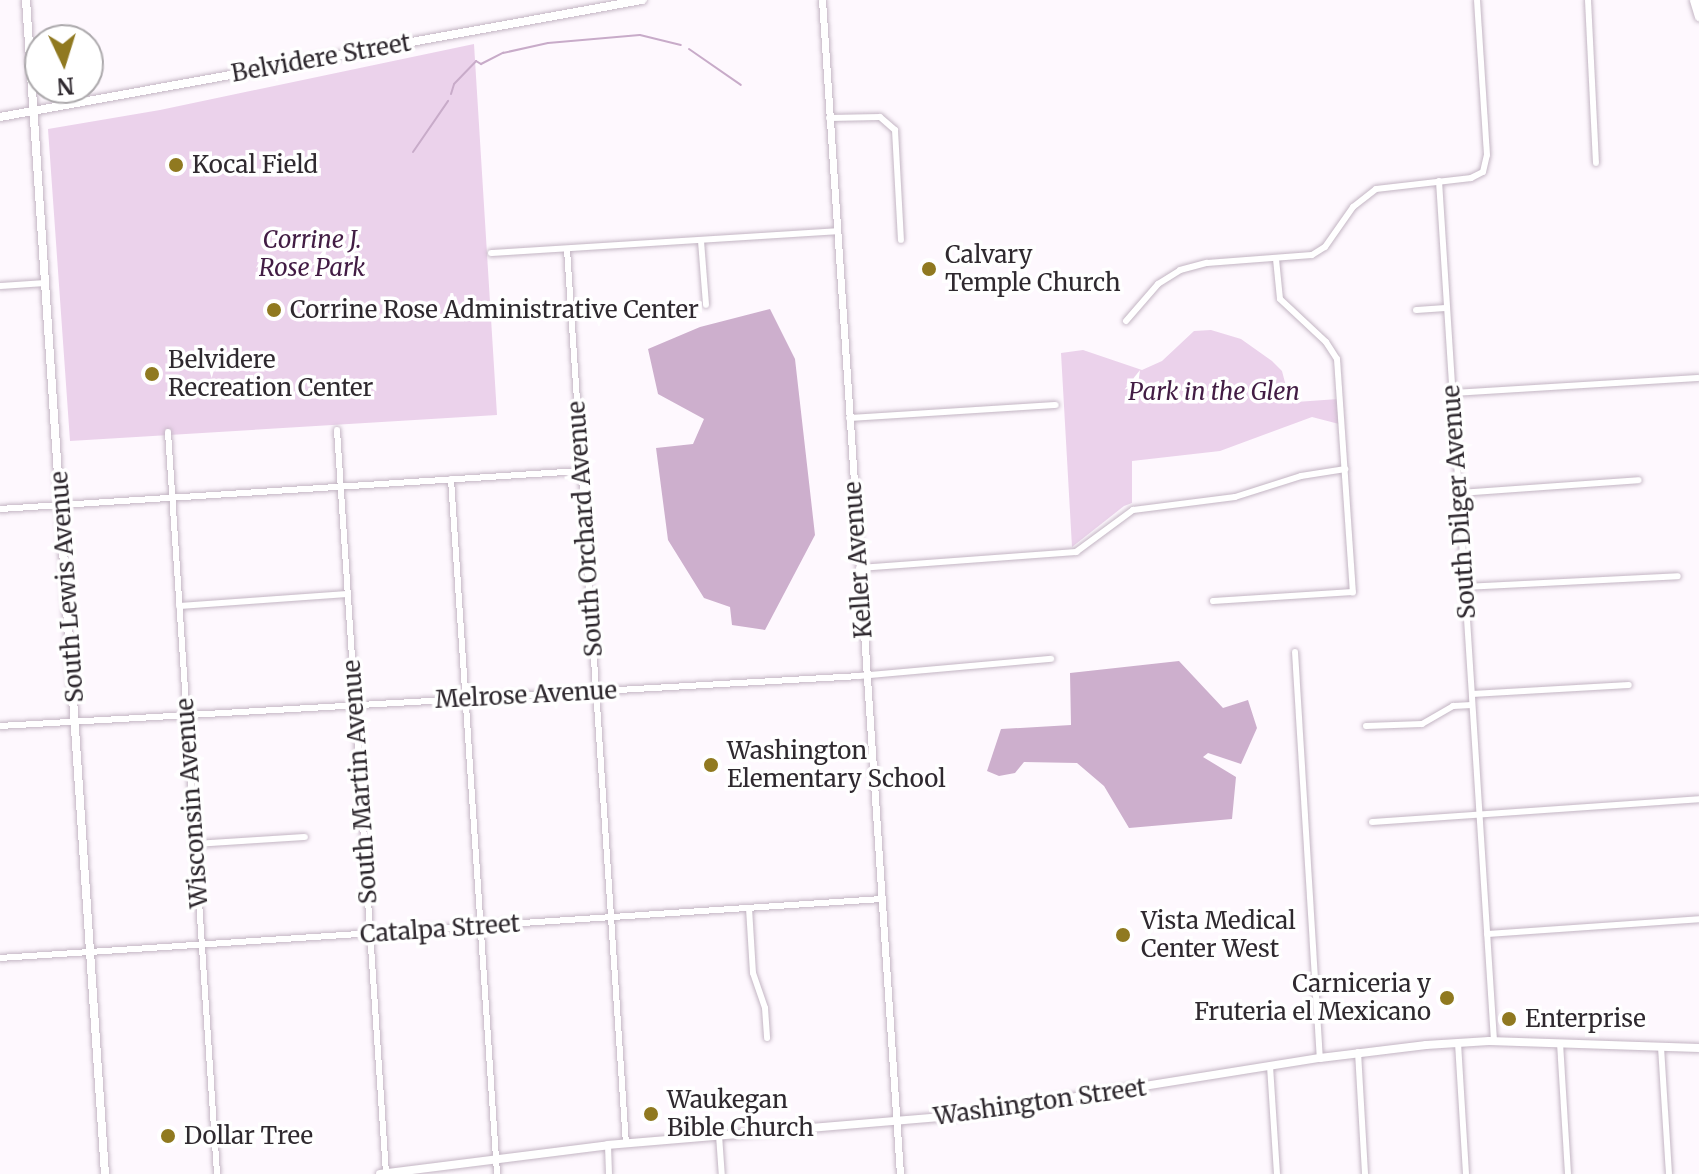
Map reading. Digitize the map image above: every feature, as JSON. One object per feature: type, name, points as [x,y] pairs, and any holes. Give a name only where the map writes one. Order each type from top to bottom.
[{"type":"main road","name":"South Lewis Avenue","points":[[26,0],[105,1174]]},
{"type":"main road","name":"Belvidere Street","points":[[0,117],[642,0]]},
{"type":"main road","points":[[1694,0],[1699,16]]},
{"type":"main road","name":"Washington Street","points":[[384,1174],[608,1145],[957,1116],[1358,1052],[1494,1041],[1699,1048]]},
{"type":"street","name":"Keller Avenue","points":[[822,0],[900,1174]]},
{"type":"street","points":[[1126,321],[1158,284],[1180,270],[1207,263],[1276,259],[1319,252],[1353,207],[1376,189],[1479,176],[1485,164],[1477,0]]},
{"type":"street","points":[[1588,0],[1596,163]]},
{"type":"street","points":[[829,118],[880,117],[895,130],[901,240]]},
{"type":"street","name":"South Dilger Avenue","points":[[1439,181],[1494,1041]]},
{"type":"street","points":[[491,253],[837,231]]},
{"type":"street","points":[[701,241],[706,305]]},
{"type":"street","name":"South Orchard Avenue","points":[[567,249],[626,1144]]},
{"type":"street","points":[[1213,601],[1356,594],[1337,359],[1326,342],[1280,299],[1276,259]]},
{"type":"street","points":[[0,286],[46,283]]},
{"type":"street","points":[[1416,310],[1446,308]]},
{"type":"street","points":[[1452,393],[1699,378]]},
{"type":"street","points":[[849,418],[1056,405]]},
{"type":"street","name":"South Martin Avenue","points":[[337,430],[384,1174]]},
{"type":"street","name":"Wisconsin Avenue","points":[[168,432],[217,1174]]},
{"type":"street","points":[[859,568],[1076,552],[1133,510],[1235,497],[1301,476],[1345,469]]},
{"type":"street","points":[[0,509],[580,471]]},
{"type":"street","points":[[451,479],[497,1174]]},
{"type":"street","points":[[1459,493],[1639,480]]},
{"type":"street","points":[[1464,587],[1678,576]]},
{"type":"street","points":[[179,606],[348,594]]},
{"type":"street","points":[[1295,652],[1320,1058]]},
{"type":"street","name":"Melrose Avenue","points":[[0,726],[866,676],[1051,659]]},
{"type":"street","points":[[1472,694],[1629,685]]},
{"type":"street","points":[[1366,726],[1422,724],[1453,706],[1472,705]]},
{"type":"street","points":[[1372,822],[1699,799]]},
{"type":"street","points":[[194,844],[305,837]]},
{"type":"street","name":"Catalpa Street","points":[[0,958],[881,899]]},
{"type":"street","points":[[749,908],[753,973],[765,1008],[767,1038]]},
{"type":"street","points":[[1487,934],[1699,919]]},
{"type":"street","points":[[1458,1043],[1466,1174]]},
{"type":"street","points":[[1560,1043],[1568,1174]]},
{"type":"street","points":[[1661,1047],[1669,1174]]},
{"type":"street","points":[[1358,1052],[1365,1174]]},
{"type":"street","points":[[1270,1066],[1277,1174]]},
{"type":"street","points":[[719,1135],[722,1174]]},
{"type":"street","points":[[608,1145],[609,1174]]},
{"type":"green space","name":"Corrine J. Rose Park","points":[[474,44],[497,415],[70,441],[48,129],[160,110]]},
{"type":"green space","name":"Park in the Glen","points":[[1211,330],[1241,339],[1272,361],[1282,371],[1288,394],[1296,402],[1338,399],[1339,424],[1312,417],[1220,451],[1132,461],[1132,503],[1072,547],[1061,353],[1083,350],[1142,370],[1162,361],[1194,331]]},
{"type":"shaded area","points":[[770,309],[795,359],[815,535],[765,630],[732,625],[730,607],[704,598],[668,540],[656,448],[693,444],[704,419],[658,394],[648,349],[700,327]]},
{"type":"shaded area","points":[[1179,661],[1223,708],[1248,700],[1257,728],[1241,764],[1208,753],[1203,757],[1236,777],[1232,819],[1129,828],[1104,786],[1077,763],[1024,762],[1015,773],[999,776],[987,771],[1001,729],[1071,725],[1070,673]]},
{"type":"waterway","points":[[451,94],[454,84],[476,61],[481,64],[503,53],[548,43],[640,35],[681,45]]},
{"type":"waterway","points":[[689,49],[741,85]]},
{"type":"waterway","points":[[413,152],[448,101]]},
{"type":"place","name":"Kocal Field","points":[[176,165]]},
{"type":"place","name":"Calvary Temple Church","points":[[929,269]]},
{"type":"place","name":"Corrine Rose Administrative Center","points":[[274,310]]},
{"type":"place","name":"Belvidere Recreation Center","points":[[152,374]]},
{"type":"place","name":"Washington Elementary School","points":[[711,765]]},
{"type":"place","name":"Vista Medical Center West","points":[[1123,935]]},
{"type":"place","name":"Carniceria y Fruteria el Mexicano","points":[[1447,998]]},
{"type":"place","name":"Enterprise","points":[[1509,1019]]},
{"type":"place","name":"Waukegan Bible Church","points":[[651,1114]]},
{"type":"place","name":"Dollar Tree","points":[[168,1136]]}]
